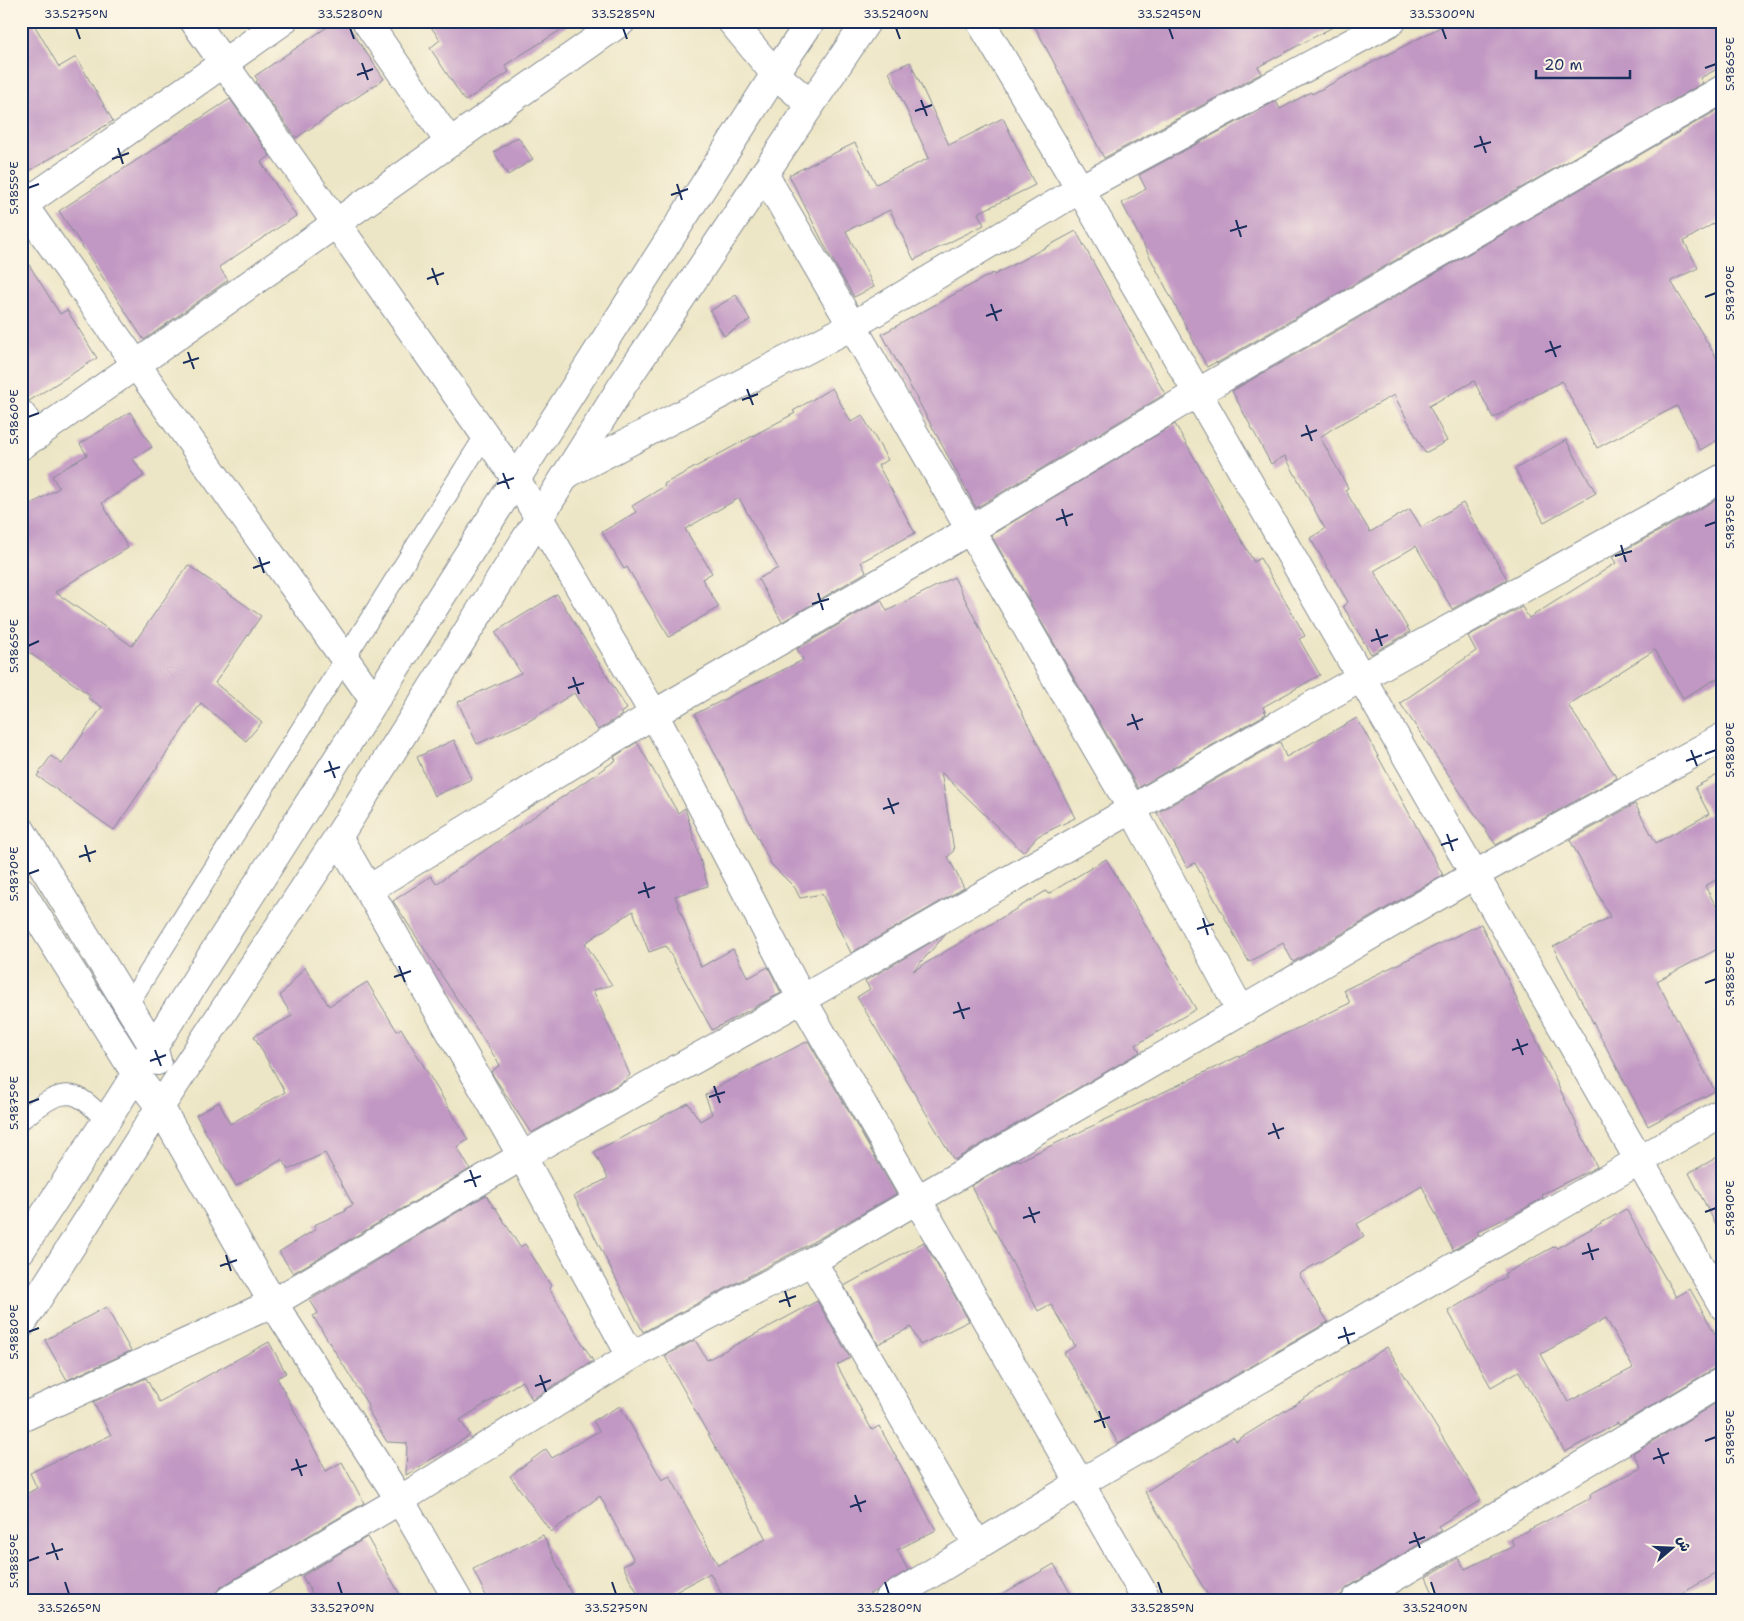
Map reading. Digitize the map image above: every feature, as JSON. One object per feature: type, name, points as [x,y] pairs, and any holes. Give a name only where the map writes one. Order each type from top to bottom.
[{"type":"street","points":[[194,21],[516,479],[654,714],[802,999],[1147,1600]]},
{"type":"street","points":[[283,21],[22,204],[374,700]]},
{"type":"street","points":[[366,21],[450,143]]},
{"type":"street","points":[[26,432],[137,366],[622,21]]},
{"type":"street","points":[[731,21],[775,74],[810,104]]},
{"type":"street","points":[[21,1250],[106,1121],[775,74],[811,21]]},
{"type":"street","points":[[21,1325],[160,1107],[338,837],[622,386],[867,21]]},
{"type":"street","points":[[980,21],[1080,190],[1723,1306]]},
{"type":"street","points":[[567,474],[852,326],[1080,190],[1392,21]]},
{"type":"street","points":[[369,889],[654,714],[970,530],[1197,393],[1723,89]]},
{"type":"street","points":[[764,174],[1132,809],[1241,1011]]},
{"type":"street","points":[[21,1418],[273,1303],[522,1156],[802,999],[1360,678],[1723,478]]},
{"type":"street","points":[[228,1600],[400,1500],[631,1356],[812,1260],[1474,876],[1723,737]]},
{"type":"street","points":[[21,830],[153,1046],[159,1076],[160,1107]]},
{"type":"street","points":[[338,837],[522,1156],[631,1356]]},
{"type":"street","points":[[21,891],[136,1074],[160,1107],[273,1303],[400,1500],[458,1600]]},
{"type":"street","points":[[888,1600],[1080,1483],[1723,1112]]},
{"type":"street","points":[[812,1260],[978,1546]]},
{"type":"street","points":[[1356,1600],[1723,1382]]},
{"type":"lane","points":[[128,1005],[485,435]]},
{"type":"lane","points":[[21,1120],[57,1096],[68,1095],[83,1100],[106,1121]]},
{"type":"building","points":[[21,21],[32,21],[59,67],[76,57],[113,121],[21,176]]},
{"type":"building","points":[[336,21],[345,21],[384,79],[296,138],[256,82],[258,80],[255,76]]},
{"type":"building","points":[[427,21],[575,21],[505,65],[509,72],[465,101],[430,48],[440,40]]},
{"type":"building","points":[[1032,21],[1344,21],[1258,67],[1262,73],[1104,158]]},
{"type":"building","points":[[1452,21],[1723,21],[1723,66],[1700,78],[1703,83],[1207,367],[1122,203],[1146,189],[1139,175],[1276,101],[1280,109]]},
{"type":"building","points":[[910,62],[949,145],[1003,118],[1035,185],[978,213],[984,225],[914,260],[890,210],[846,231],[874,287],[854,297],[829,254],[789,175],[855,143],[876,184],[929,158],[889,72]]},
{"type":"building","points":[[230,99],[270,156],[261,162],[296,216],[219,267],[228,280],[144,340],[59,211]]},
{"type":"building","points":[[1719,109],[1723,115],[1723,218],[1684,241],[1698,268],[1671,281],[1723,369],[1723,437],[1700,450],[1677,406],[1597,448],[1562,381],[1493,418],[1474,381],[1429,406],[1447,441],[1425,453],[1394,395],[1335,427],[1320,437],[1348,488],[1345,490],[1370,532],[1410,509],[1421,527],[1463,503],[1507,579],[1452,609],[1416,546],[1374,571],[1410,632],[1371,654],[1343,606],[1348,602],[1310,538],[1325,529],[1285,456],[1271,464],[1232,391]]},
{"type":"building","points":[[518,137],[533,159],[508,175],[494,152]]},
{"type":"building","points":[[1076,231],[1165,394],[976,508],[882,334],[993,273],[994,275]]},
{"type":"building","points":[[21,252],[60,314],[67,310],[97,358],[29,401],[21,399]]},
{"type":"building","points":[[736,295],[750,320],[724,336],[710,311]]},
{"type":"building","points":[[832,388],[851,422],[862,415],[888,460],[878,465],[915,533],[861,562],[866,572],[782,622],[758,579],[778,568],[739,498],[685,529],[712,573],[702,579],[719,607],[669,637],[627,567],[624,569],[602,532],[636,512],[632,506],[665,486],[664,484],[795,413],[793,411]]},
{"type":"building","points":[[130,412],[152,447],[133,459],[144,476],[102,503],[128,548],[55,592],[132,646],[188,565],[261,616],[215,683],[262,722],[246,741],[201,703],[114,830],[37,776],[51,756],[62,764],[102,707],[88,698],[90,695],[21,647],[21,510],[59,488],[52,476],[87,455],[80,444]]},
{"type":"building","points":[[1175,424],[1254,562],[1260,558],[1289,607],[1305,636],[1299,639],[1320,675],[1263,707],[1266,714],[1138,788],[991,535]]},
{"type":"building","points":[[1566,440],[1596,493],[1544,522],[1515,469]]},
{"type":"building","points":[[1723,496],[1723,675],[1683,698],[1655,650],[1568,705],[1617,778],[1496,845],[1400,703],[1476,651],[1468,636],[1522,607],[1529,618],[1616,563],[1612,557]]},
{"type":"building","points":[[954,577],[1075,818],[1038,836],[1023,852],[941,772],[954,850],[948,857],[964,888],[851,953],[822,894],[800,898],[795,888],[771,864],[695,714],[803,660],[797,649],[881,600],[887,611]]},
{"type":"building","points":[[557,594],[627,709],[620,713],[622,715],[598,730],[574,693],[529,721],[477,744],[458,702],[521,673],[495,632]]},
{"type":"building","points":[[1357,718],[1443,875],[1293,962],[1283,943],[1249,962],[1195,863],[1187,867],[1157,813],[1280,742],[1286,757]]},
{"type":"building","points":[[454,740],[472,779],[434,796],[417,757]]},
{"type":"building","points":[[637,742],[678,813],[685,808],[708,886],[675,896],[701,967],[733,949],[748,978],[768,967],[781,993],[712,1030],[666,946],[649,952],[633,911],[585,943],[612,985],[593,990],[630,1075],[624,1081],[531,1133],[491,1072],[500,1065],[393,901],[431,876],[436,884],[616,760],[614,757]]},
{"type":"building","points":[[1723,772],[1723,876],[1705,886],[1723,919],[1723,946],[1657,981],[1715,1091],[1648,1126],[1553,947],[1610,917],[1570,840],[1635,804],[1656,843],[1709,814],[1695,787]]},
{"type":"building","points":[[1106,859],[1196,1009],[1136,1045],[1140,1052],[954,1160],[857,997],[870,989],[865,981],[947,933],[913,971],[1046,891],[1048,894]]},
{"type":"building","points":[[1481,924],[1597,1167],[1542,1194],[1543,1198],[1477,1232],[1479,1235],[1453,1250],[1422,1186],[1357,1224],[1364,1236],[1299,1274],[1328,1322],[1118,1443],[1064,1353],[1075,1346],[1051,1304],[1038,1311],[971,1186],[1018,1159],[1019,1161],[1350,1003],[1344,990]]},
{"type":"building","points":[[305,967],[329,1006],[367,982],[397,1031],[401,1028],[468,1140],[457,1147],[470,1169],[293,1273],[279,1252],[316,1229],[314,1225],[346,1211],[345,1209],[353,1205],[325,1153],[288,1170],[283,1159],[236,1186],[196,1115],[219,1102],[230,1124],[285,1092],[254,1036],[292,1016],[280,996]]},
{"type":"building","points":[[808,1041],[896,1194],[804,1247],[643,1332],[574,1196],[608,1178],[594,1152],[688,1103],[700,1121],[712,1114],[705,1095],[716,1090],[715,1088]]},
{"type":"building","points":[[1723,1154],[1723,1238],[1689,1173]]},
{"type":"building","points":[[486,1195],[520,1247],[525,1244],[593,1361],[532,1399],[522,1381],[460,1420],[470,1435],[406,1475],[407,1443],[387,1442],[368,1410],[368,1405],[313,1316],[318,1313],[310,1300]]},
{"type":"building","points":[[1626,1209],[1676,1297],[1690,1289],[1723,1348],[1723,1365],[1619,1425],[1618,1423],[1565,1452],[1519,1371],[1491,1387],[1448,1311],[1506,1277],[1504,1274],[1555,1246],[1557,1248]],"holes":[[[1606,1318],[1633,1368],[1568,1402],[1541,1354]]]},
{"type":"building","points":[[924,1242],[969,1321],[920,1345],[911,1327],[878,1344],[844,1286]]},
{"type":"building","points":[[817,1301],[850,1358],[837,1365],[872,1430],[879,1426],[936,1530],[897,1550],[908,1570],[877,1590],[858,1600],[725,1600],[710,1573],[661,1600],[641,1600],[623,1566],[634,1560],[600,1496],[551,1532],[510,1476],[546,1449],[552,1458],[599,1431],[593,1421],[620,1406],[662,1480],[670,1476],[718,1565],[766,1539],[665,1356],[695,1340],[707,1360]]},
{"type":"building","points":[[106,1307],[131,1351],[67,1380],[45,1340]]},
{"type":"building","points":[[269,1342],[286,1373],[277,1378],[326,1471],[342,1462],[364,1503],[221,1587],[215,1593],[213,1600],[21,1600],[21,1497],[37,1488],[30,1473],[111,1435],[93,1402],[146,1378],[159,1402]]},
{"type":"building","points":[[1387,1347],[1481,1500],[1438,1526],[1441,1531],[1348,1587],[1333,1600],[1211,1600],[1145,1492],[1233,1437],[1236,1441]]},
{"type":"building","points":[[1723,1399],[1723,1570],[1670,1600],[1436,1600],[1426,1577],[1458,1558],[1465,1569],[1514,1546],[1511,1539],[1591,1498],[1590,1494],[1641,1468],[1633,1453]]},
{"type":"building","points":[[543,1535],[574,1600],[488,1600],[473,1569]]},
{"type":"building","points":[[367,1537],[403,1600],[316,1600],[302,1576]]},
{"type":"building","points":[[1054,1564],[1074,1600],[992,1600]]}]
